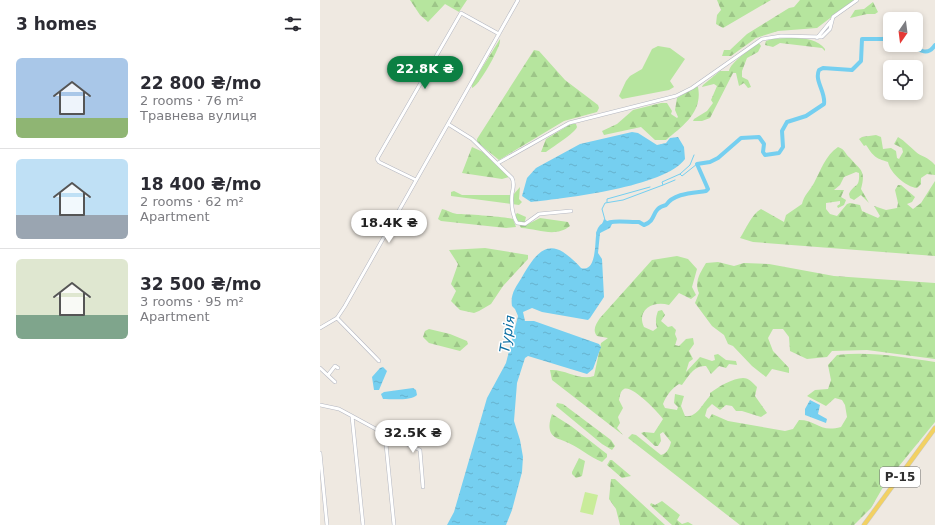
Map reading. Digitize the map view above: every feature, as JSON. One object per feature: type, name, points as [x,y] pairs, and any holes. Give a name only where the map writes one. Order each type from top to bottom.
[{"type":"main road","name":"Р-15","points":[[864,525],[935,428]]},
{"type":"street","points":[[320,328],[337,318],[348,300],[518,0]]},
{"type":"street","points":[[817,38],[831,20],[857,0]]},
{"type":"street","points":[[416,180],[379,162],[377,159],[461,13],[499,34]]},
{"type":"street","points":[[498,163],[569,123],[676,96],[692,88],[762,38],[781,36],[822,37],[829,31],[831,20]]},
{"type":"street","points":[[448,124],[472,139],[498,163],[514,181],[512,212],[517,223],[525,224],[539,214],[571,211]]},
{"type":"street","points":[[337,318],[379,361]]},
{"type":"street","points":[[328,375],[335,366],[338,368]]},
{"type":"street","points":[[320,368],[335,382]]},
{"type":"street","points":[[320,405],[339,409],[385,434],[420,450],[423,487]]},
{"type":"street","points":[[352,416],[362,525]]},
{"type":"street","points":[[385,434],[394,525]]},
{"type":"street","points":[[320,453],[327,525]]},
{"type":"green space","points":[[410,0],[467,0],[459,12],[445,4],[428,22],[420,15]]},
{"type":"green space","points":[[717,0],[771,0],[723,28],[716,24],[717,15],[721,10]]},
{"type":"green space","points":[[800,0],[856,0],[817,28],[778,31],[756,38],[731,56],[722,56],[724,50],[730,50],[747,34],[789,8],[794,7]]},
{"type":"green space","points":[[873,2],[878,12],[875,14],[867,14],[850,18],[855,10],[864,9]]},
{"type":"green space","points":[[500,39],[500,43],[489,65],[480,80],[472,88],[472,84]]},
{"type":"green space","points":[[772,39],[808,39],[821,45],[825,51],[822,48],[780,43],[773,47],[765,45],[766,41]]},
{"type":"green space","points":[[759,43],[761,46],[758,52],[747,58],[742,71],[742,77],[748,80],[751,87],[748,88],[744,83],[739,86],[736,73],[733,73],[710,118],[702,121],[693,121],[707,111],[713,103],[711,100],[717,86],[714,84],[702,87],[703,85],[720,71],[729,71],[737,60]]},
{"type":"green space","points":[[658,46],[670,48],[685,59],[670,81],[674,87],[669,90],[622,99],[619,96],[626,81],[630,76],[642,69],[652,49]]},
{"type":"green space","points":[[534,50],[539,51],[565,80],[598,105],[599,108],[597,112],[564,121],[499,160],[477,142],[477,139]]},
{"type":"green space","points":[[695,87],[698,87],[699,96],[695,111],[685,124],[666,140],[655,140],[641,127],[604,135],[602,131],[617,124],[633,110],[661,103],[667,103],[672,111],[671,114],[677,118],[678,117],[675,110],[677,98]]},
{"type":"green space","points":[[571,124],[576,124],[577,127],[572,133],[546,152],[541,152],[546,139]]},
{"type":"green space","points":[[876,135],[881,137],[883,149],[891,148],[896,151],[897,158],[899,159],[903,152],[902,148],[894,144],[898,137],[901,139],[916,152],[930,160],[935,165],[935,175],[927,174],[921,178],[921,184],[917,188],[908,185],[899,179],[892,171],[888,162],[875,156],[859,139],[862,137]]},
{"type":"green space","points":[[472,147],[483,152],[509,177],[502,179],[462,173]]},
{"type":"green space","points":[[838,147],[844,150],[862,171],[863,178],[861,189],[869,203],[861,195],[854,200],[850,198],[849,194],[859,181],[859,173],[856,172],[844,177],[840,185],[834,190],[844,190],[841,197],[846,200],[844,205],[838,208],[837,206],[840,204],[840,201],[826,203],[826,209],[830,214],[837,216],[847,204],[850,203],[860,205],[862,211],[878,218],[880,216],[874,206],[886,210],[897,208],[898,203],[895,190],[898,185],[901,185],[915,197],[912,202],[907,204],[913,209],[921,203],[935,181],[935,256],[753,242],[740,238],[752,218],[761,209],[784,222],[786,215],[802,204],[821,168]]},
{"type":"green space","points":[[520,187],[519,199],[522,202],[519,205],[451,196],[451,192],[454,191],[462,195],[513,195]]},
{"type":"green space","points":[[442,209],[457,214],[513,219],[516,227],[506,228],[441,221],[438,219]]},
{"type":"green space","points":[[517,213],[526,217],[525,221],[528,224],[540,218],[568,222],[570,226],[559,232],[547,232],[521,228],[515,216]]},
{"type":"green space","points":[[485,248],[528,255],[528,259],[503,286],[491,304],[474,313],[460,310],[451,301],[456,291],[451,284],[458,264],[449,250]]},
{"type":"green space","points":[[677,256],[688,259],[697,269],[692,287],[696,295],[691,299],[679,293],[669,305],[652,305],[644,311],[642,316],[644,327],[653,331],[657,328],[656,321],[658,311],[662,310],[665,315],[661,321],[668,327],[672,326],[676,330],[675,334],[677,339],[675,345],[679,346],[686,339],[693,338],[694,344],[689,351],[693,359],[689,362],[686,372],[700,357],[712,361],[715,360],[714,355],[718,354],[726,360],[736,361],[737,365],[729,364],[726,368],[719,366],[711,374],[706,366],[698,367],[682,385],[679,384],[670,392],[663,404],[665,408],[677,410],[678,407],[674,403],[675,394],[684,396],[681,406],[685,416],[693,415],[710,396],[710,393],[730,381],[745,378],[757,387],[755,396],[767,413],[761,417],[742,411],[736,411],[732,406],[726,405],[720,410],[712,404],[707,409],[705,416],[709,419],[712,414],[728,421],[785,431],[793,429],[799,420],[828,428],[841,427],[847,417],[845,405],[842,400],[835,398],[826,406],[807,396],[815,390],[828,389],[831,380],[828,365],[837,355],[874,354],[935,362],[935,422],[886,482],[871,508],[854,525],[740,525],[628,438],[632,434],[636,435],[661,455],[667,452],[671,444],[663,432],[660,434],[661,441],[658,446],[655,446],[641,433],[654,433],[663,419],[651,405],[639,395],[628,389],[624,389],[621,392],[619,400],[623,408],[618,417],[620,423],[617,428],[623,435],[552,380],[550,370],[562,371],[583,377],[594,376],[601,343],[608,338],[597,336],[595,327],[597,322],[652,260]]},
{"type":"green space","points":[[718,262],[734,266],[744,263],[769,264],[834,276],[935,283],[935,359],[867,350],[832,351],[827,357],[807,359],[790,351],[789,337],[783,329],[773,329],[768,338],[773,351],[789,368],[789,373],[772,369],[766,377],[752,366],[733,346],[728,344],[724,335],[712,326],[695,303],[699,293],[697,281],[702,270],[706,263]]},
{"type":"green space","points":[[429,329],[450,334],[467,341],[468,344],[460,351],[429,343],[423,337],[425,331]]},
{"type":"green space","points":[[557,403],[563,404],[611,440],[615,446],[612,450],[602,444],[556,406]]},
{"type":"green space","points":[[552,414],[571,426],[607,454],[607,457],[602,462],[554,436],[551,433],[550,428]]},
{"type":"green space","points":[[579,458],[585,461],[582,476],[576,478],[572,472]]},
{"type":"green space","points":[[610,460],[612,460],[631,476],[622,478],[607,465]]},
{"type":"green space","points":[[611,479],[615,479],[665,525],[620,525],[616,509],[609,499]]},
{"type":"green space","points":[[585,492],[598,495],[593,515],[580,512]]},
{"type":"green space","points":[[662,501],[680,515],[677,520],[682,524],[688,522],[693,525],[672,525],[650,505],[651,503],[655,505]]},
{"type":"water","points":[[632,132],[638,133],[657,145],[666,143],[670,138],[678,137],[684,147],[685,159],[674,169],[657,177],[614,190],[531,202],[522,196],[527,178],[536,168],[580,144]]},
{"type":"water","points":[[604,219],[612,224],[610,228],[600,233],[598,253],[602,259],[604,297],[590,318],[588,320],[542,312],[532,308],[523,312],[525,321],[534,321],[599,344],[601,347],[593,369],[587,374],[528,356],[525,358],[517,383],[514,421],[520,440],[523,457],[522,472],[512,510],[506,525],[447,525],[454,512],[487,398],[506,363],[518,316],[512,306],[513,294],[516,287],[529,265],[538,254],[549,248],[563,252],[581,268],[590,266],[594,257],[597,234]]},
{"type":"water","points":[[383,367],[387,371],[379,390],[374,390],[372,377],[380,368]]},
{"type":"water","points":[[413,388],[416,390],[417,395],[410,398],[383,399],[381,394],[384,392]]},
{"type":"water","points":[[810,400],[820,405],[818,414],[827,419],[826,423],[805,415],[805,409]]},
{"type":"waterway","name":"Турія","points":[[598,233],[605,224],[610,222],[639,222],[644,225],[651,220],[658,209],[666,205],[674,198],[684,194],[706,191],[708,189],[697,164],[710,162],[718,158],[741,138],[759,137],[764,144],[763,152],[765,155],[779,153],[783,147],[782,131],[787,122],[806,116],[824,104],[818,78],[819,70],[823,68],[852,70],[861,61],[862,39],[883,39]]},
{"type":"waterway","name":"Турія","points":[[923,51],[930,50],[935,45]]},
{"type":"waterway","points":[[680,174],[690,165],[694,155]]},
{"type":"waterway","points":[[605,220],[602,209],[605,203],[623,200],[663,185],[662,182],[680,174],[682,176],[697,164]]},
{"type":"waterway","points":[[663,185],[675,180]]},
{"type":"waterway","points":[[607,202],[607,199],[650,187]]}]
